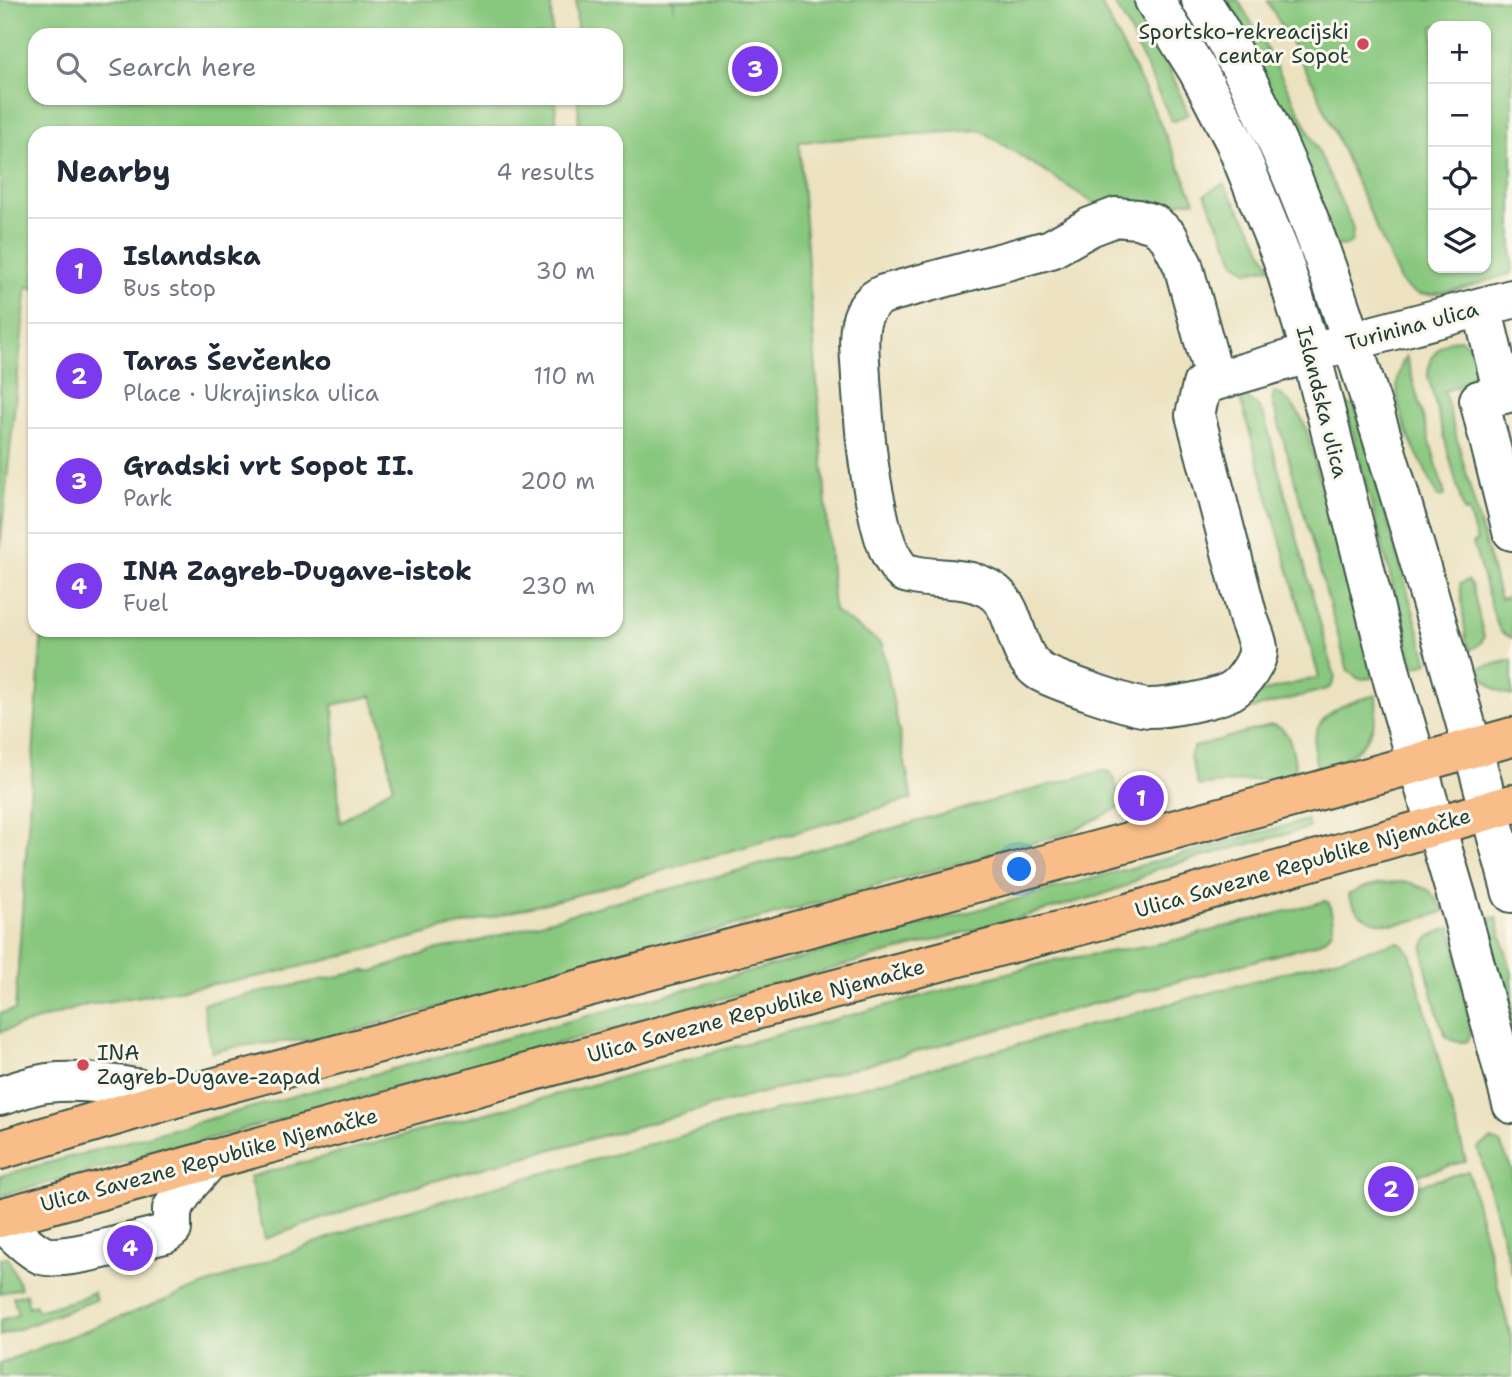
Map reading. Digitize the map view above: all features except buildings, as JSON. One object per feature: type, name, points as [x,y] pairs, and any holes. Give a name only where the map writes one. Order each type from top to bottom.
[{"type":"main road","points":[[0,1150],[182,1096],[1512,737]]},
{"type":"main road","name":"Ulica Savezne Republike Njemačke","points":[[0,1219],[774,1005],[1128,913],[1501,807]]},
{"type":"street","name":"Islandska ulica","points":[[1154,0],[1198,71],[1235,142],[1282,258],[1311,353],[1362,562],[1416,764],[1462,915],[1512,1104]]},
{"type":"street","name":"Islandska ulica","points":[[1201,0],[1223,34],[1264,114],[1320,250],[1352,341],[1473,748],[1501,807],[1512,893]]},
{"type":"street","points":[[1116,217],[1154,223],[1168,236],[1183,265],[1215,381],[1202,385],[1195,415],[1248,617],[1259,649],[1253,667],[1233,690],[1188,703],[1147,708],[1108,698],[1039,671],[1025,655],[1010,615],[996,594],[977,584],[926,578],[904,572],[891,555],[868,470],[864,417],[859,332],[865,308],[872,299],[1051,249],[1090,227],[1116,217]]},
{"type":"street","name":"Turinina ulica","points":[[1215,381],[1497,303]]},
{"type":"street","points":[[1497,303],[1508,393],[1479,400],[1512,531]]},
{"type":"street","points":[[0,1096],[45,1083],[72,1082],[100,1083],[182,1096]]},
{"type":"street","points":[[0,1219],[35,1250],[51,1257],[165,1234],[172,1229],[172,1209],[211,1159]]},
{"type":"green space","points":[[0,0],[551,0],[552,28],[28,28],[28,105],[555,105],[557,126],[28,126],[28,286],[0,548]]},
{"type":"green space","points":[[576,0],[673,0],[674,10],[674,0],[1099,0],[1146,92],[1195,201],[1103,209],[980,130],[799,142],[834,611],[882,644],[912,799],[577,895],[323,961],[262,976],[87,1005],[0,1032],[0,1013],[15,1010],[42,637],[623,637],[623,126],[579,126],[578,105],[623,105],[623,28],[577,28]],"holes":[[[372,696],[383,729],[393,786],[340,823],[333,705]]]},
{"type":"green space","points":[[1112,0],[1138,0],[1158,40],[1188,114],[1175,121],[1171,120],[1127,25]]},
{"type":"green space","points":[[1219,0],[1238,0],[1285,84],[1353,228],[1352,241],[1348,245],[1340,246],[1334,241]]},
{"type":"green space","points":[[1267,0],[1512,0],[1512,273],[1464,288],[1426,295],[1413,292],[1400,281],[1314,85]]},
{"type":"green space","points":[[1223,184],[1252,229],[1271,267],[1248,272],[1236,263],[1205,194]]},
{"type":"green space","points":[[1461,339],[1475,352],[1477,370],[1466,384],[1444,391],[1500,599],[1512,596],[1512,638],[1501,632],[1496,622],[1473,543],[1477,541],[1468,511],[1464,512],[1428,376],[1430,362],[1437,350],[1447,342]]},
{"type":"green space","points":[[1406,356],[1445,495],[1442,497],[1438,497],[1413,446],[1400,410],[1397,391],[1399,373]]},
{"type":"green space","points":[[1238,391],[1258,407],[1265,419],[1335,678],[1327,689],[1225,716],[1250,695],[1319,677]]},
{"type":"green space","points":[[1274,392],[1292,405],[1305,425],[1373,678],[1359,679],[1348,671],[1272,399]]},
{"type":"green space","points":[[1345,403],[1355,406],[1428,663],[1414,667]]},
{"type":"green space","points":[[1467,580],[1472,586],[1484,637],[1480,644],[1470,650],[1466,640],[1460,584]]},
{"type":"green space","points":[[1512,660],[1512,696],[1492,686],[1484,679],[1479,669]]},
{"type":"green space","points":[[1376,695],[1374,723],[1363,744],[1344,759],[1318,770],[1314,753],[1319,726],[1335,710]]},
{"type":"green space","points":[[1270,725],[1278,726],[1288,736],[1297,775],[1198,786],[1190,756],[1194,747]]},
{"type":"green space","points":[[1101,771],[1110,772],[1114,778],[1122,806],[1069,833],[326,1038],[239,1046],[212,1052],[203,1004],[374,971],[442,948],[465,945],[613,902],[686,885]]},
{"type":"green space","points":[[1307,820],[1309,828],[1156,869],[1128,885],[1098,896],[0,1196],[0,1176]]},
{"type":"green space","points":[[1408,882],[1429,890],[1445,911],[1404,923],[1377,922],[1355,909],[1348,895],[1377,884]]},
{"type":"green space","points":[[1325,901],[1329,903],[1332,929],[1326,937],[1313,945],[415,1186],[265,1239],[249,1177],[1048,962],[1168,942]]},
{"type":"green space","points":[[1496,917],[1512,974],[1512,1038],[1479,921]]},
{"type":"green space","points":[[1452,928],[1471,1034],[1468,1041],[1462,1042],[1449,1039],[1444,1031],[1432,992],[1424,951],[1424,945],[1432,935]]},
{"type":"green space","points":[[1397,942],[1410,953],[1466,1161],[1400,1180],[1398,1174],[1380,1180],[1386,1201],[1404,1196],[1402,1190],[1468,1171],[1512,1341],[1512,1377],[0,1377],[0,1363],[386,1216]]},
{"type":"green space","points":[[1490,1140],[1500,1143],[1512,1170],[1512,1273],[1478,1148]]},
{"type":"green space","points":[[0,1258],[8,1258],[21,1288],[0,1293]]},
{"type":"green space","points":[[93,1292],[96,1300],[0,1336],[0,1320],[18,1315],[13,1297],[26,1294],[29,1307],[35,1305],[37,1311],[79,1299]]},
{"type":"place","name":"Sportsko-rekreacijski centar Sopot","points":[[1363,44]]},
{"type":"place","name":"Gradski vrt Sopot II.","points":[[755,69]]},
{"type":"place","name":"Islandska","points":[[1141,798]]},
{"type":"place","name":"INA Zagreb-Dugave-zapad","points":[[83,1065]]},
{"type":"place","name":"Taras Ševčenko","points":[[1391,1189]]},
{"type":"place","name":"INA Zagreb-Dugave-istok","points":[[130,1248]]}]
